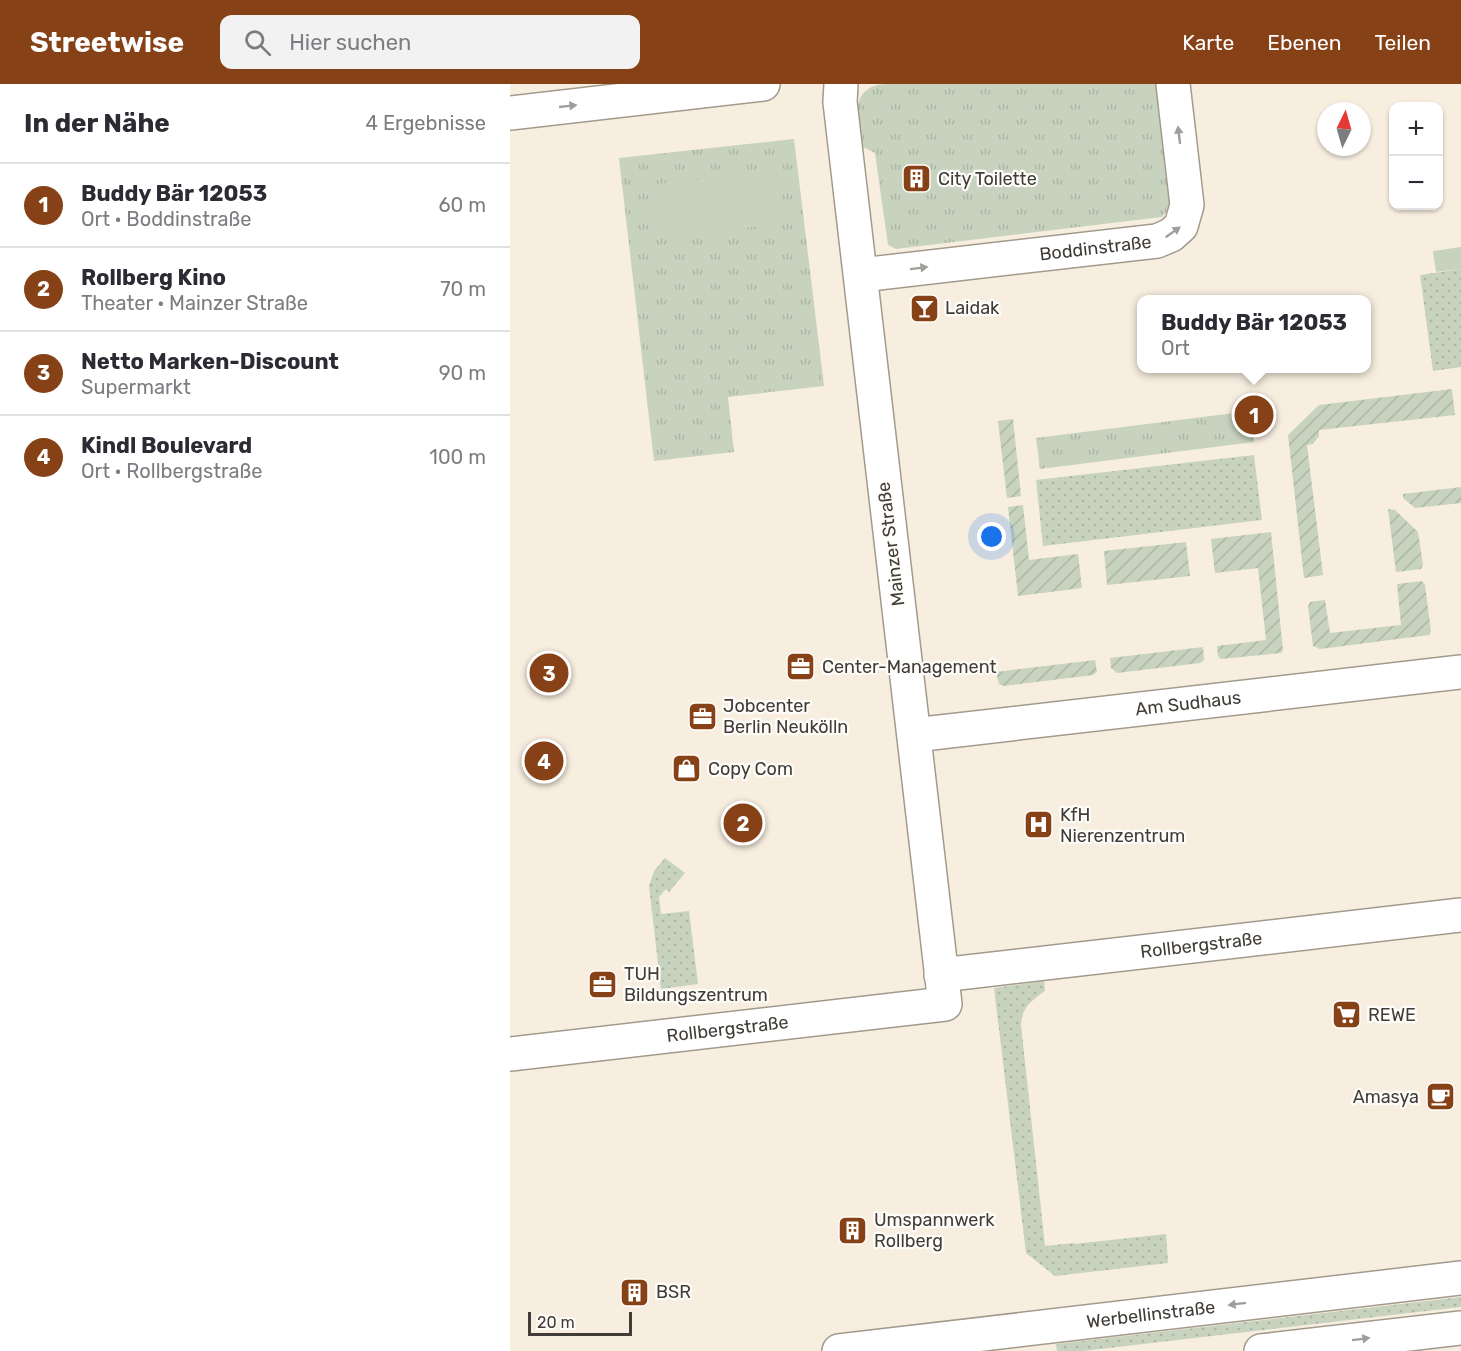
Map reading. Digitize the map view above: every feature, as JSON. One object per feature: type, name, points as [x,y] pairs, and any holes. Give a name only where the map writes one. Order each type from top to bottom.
[{"type":"street","points":[[510,113],[763,84]]},
{"type":"street","name":"Mainzer Straße","points":[[841,84],[840,102],[943,990]]},
{"type":"street","name":"Boddinstraße","points":[[861,275],[1157,241],[1171,235],[1181,226],[1187,205],[1173,84]]},
{"type":"street","name":"Am Sudhaus","points":[[914,735],[1461,672]]},
{"type":"street","name":"Rollbergstraße","points":[[510,1054],[1461,915]]},
{"type":"street","name":"Werbellinstraße","points":[[838,1351],[987,1342],[1461,1278]]},
{"type":"street","points":[[1261,1351],[1461,1328]]},
{"type":"green space","points":[[884,84],[1156,84],[1170,207],[1162,217],[896,249],[888,245],[875,153],[861,146],[857,116],[860,99],[873,87]]},
{"type":"green space","points":[[794,139],[824,386],[728,397],[734,452],[654,461],[619,158]]},
{"type":"green space","points":[[773,171],[779,224],[655,238],[649,185]]},
{"type":"green space","points":[[1461,247],[1461,269],[1436,272],[1433,251]]},
{"type":"green space","points":[[1461,269],[1461,367],[1433,371],[1420,275]]},
{"type":"green space","points":[[1452,389],[1455,415],[1319,430],[1319,436],[1313,444],[1307,445],[1323,575],[1304,578],[1288,435],[1319,405]]},
{"type":"green space","points":[[1250,411],[1254,442],[1040,469],[1036,438]]},
{"type":"green space","points":[[1013,419],[1021,496],[1007,498],[998,421]]},
{"type":"green space","points":[[1254,455],[1262,520],[1043,546],[1036,480]]},
{"type":"green space","points":[[1461,487],[1461,503],[1415,508],[1403,498],[1403,494]]},
{"type":"green space","points":[[1023,505],[1029,560],[1078,554],[1082,588],[1018,596],[1008,507]]},
{"type":"green space","points":[[1388,509],[1395,510],[1418,532],[1423,565],[1421,569],[1396,572]]},
{"type":"green space","points":[[1271,532],[1283,650],[1281,653],[1221,659],[1218,656],[1217,646],[1266,640],[1258,568],[1215,573],[1211,539]]},
{"type":"green space","points":[[1186,542],[1190,576],[1107,585],[1104,551]]},
{"type":"green space","points":[[1422,581],[1425,585],[1431,631],[1429,635],[1320,649],[1313,646],[1308,606],[1310,602],[1325,600],[1330,633],[1401,625],[1397,584]]},
{"type":"green space","points":[[1203,647],[1204,660],[1200,663],[1117,673],[1111,668],[1110,658]]},
{"type":"green space","points":[[1095,660],[1097,672],[1093,675],[1004,686],[999,684],[996,672]]},
{"type":"green space","points":[[665,858],[685,873],[669,892],[666,889],[659,897],[661,914],[689,911],[698,984],[661,989],[649,886],[654,871]]},
{"type":"green space","points":[[1044,981],[1045,991],[1028,1005],[1021,1025],[1045,1246],[1166,1234],[1168,1263],[1055,1276],[1026,1253],[994,988]]},
{"type":"green space","points":[[1461,1297],[1461,1307],[1083,1351],[1057,1351],[1056,1344]]},
{"type":"place","name":"City Toilette","points":[[917,179]]},
{"type":"place","name":"Laidak","points":[[924,308]]},
{"type":"place","name":"Buddy Bär 12053","points":[[1254,415]]},
{"type":"place","name":"Center-Management","points":[[801,667]]},
{"type":"place","name":"Netto Marken-Discount","points":[[549,673]]},
{"type":"place","name":"Jobcenter Berlin Neukölln","points":[[702,716]]},
{"type":"place","name":"Kindl Boulevard","points":[[544,761]]},
{"type":"place","name":"Copy Com","points":[[687,769]]},
{"type":"place","name":"Rollberg Kino","points":[[743,823]]},
{"type":"place","name":"KfH Nierenzentrum","points":[[1039,825]]},
{"type":"place","name":"TUH Bildungszentrum","points":[[603,984]]},
{"type":"place","name":"REWE","points":[[1347,1015]]},
{"type":"place","name":"Amasya","points":[[1440,1097]]},
{"type":"place","name":"Umspannwerk Rollberg","points":[[853,1230]]},
{"type":"place","name":"BSR","points":[[635,1292]]}]
